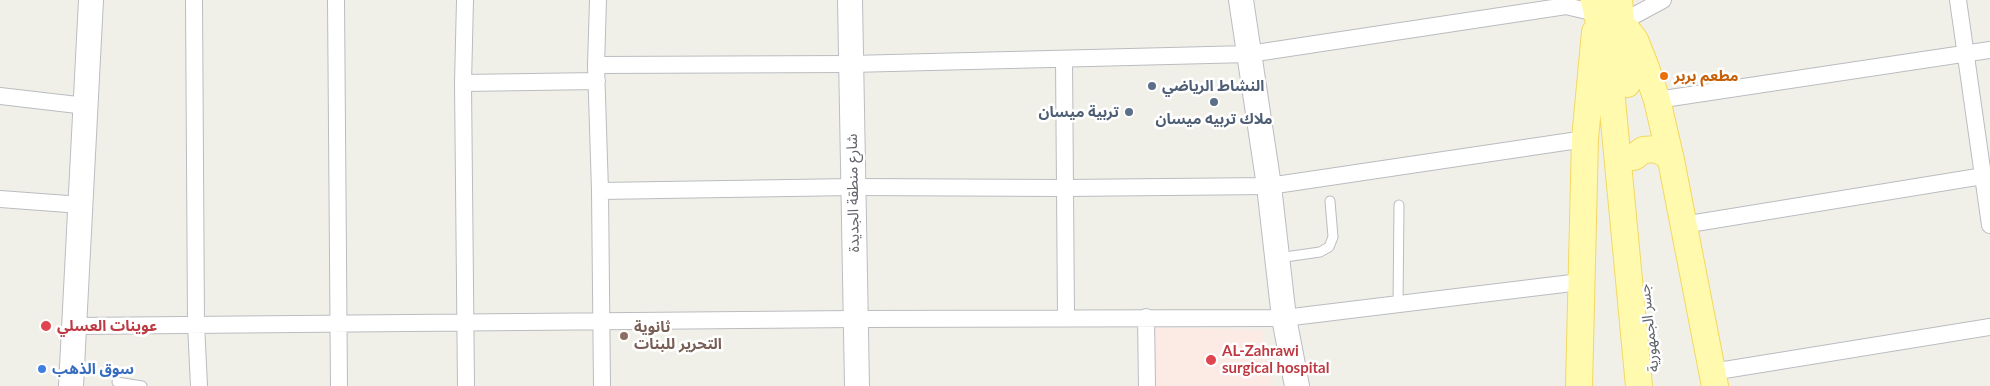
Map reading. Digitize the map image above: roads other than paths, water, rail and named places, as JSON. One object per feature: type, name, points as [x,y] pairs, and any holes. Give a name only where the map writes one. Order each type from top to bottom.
[{"type":"main road","points":[[1608,10],[1638,49],[1657,100],[1713,379]]},
{"type":"main road","points":[[1579,386],[1580,282],[1585,139],[1593,40],[1608,10]]},
{"type":"main road","points":[[1608,10],[1634,157],[1636,270]]},
{"type":"main road","points":[[1608,10],[1609,68],[1636,270]]},
{"type":"main road","points":[[1634,157],[1643,150],[1656,149],[1667,155],[1670,160]]},
{"type":"main road","name":"جسر الجمهورية","points":[[1636,270],[1639,386]]},
{"type":"main road","name":"جسر الجمهورية","points":[[1636,270],[1656,386]]},
{"type":"street","points":[[72,386],[92,0]]},
{"type":"street","points":[[194,0],[196,324],[199,386]]},
{"type":"street","points":[[336,0],[339,386]]},
{"type":"street","points":[[465,0],[464,323],[466,386]]},
{"type":"street","points":[[598,0],[596,73],[600,191],[602,386]]},
{"type":"street","name":"شارع منطقة الجديدة","points":[[850,0],[857,386]]},
{"type":"street","points":[[1241,0],[1269,186],[1284,318],[1297,386]]},
{"type":"street","points":[[464,83],[596,73],[851,64],[1249,54],[1566,6],[1587,11],[1608,10],[1663,0]]},
{"type":"street","points":[[1958,0],[1986,176],[1990,225]]},
{"type":"street","points":[[1657,100],[1990,50]]},
{"type":"street","points":[[1064,60],[1066,318]]},
{"type":"street","points":[[0,96],[86,106]]},
{"type":"street","points":[[600,191],[853,187],[1064,188],[1269,186],[1585,139]]},
{"type":"street","points":[[1683,225],[1986,176]]},
{"type":"street","points":[[0,199],[81,205]]},
{"type":"street","points":[[74,326],[855,318],[1284,318],[1580,282]]},
{"type":"street","points":[[1146,317],[1147,386]]},
{"type":"street","points":[[1713,379],[1990,327]]},
{"type":"lane","points":[[1278,258],[1320,252],[1329,247],[1332,237],[1330,201]]},
{"type":"lane","points":[[1398,304],[1399,205]]},
{"type":"lane","points":[[117,382],[142,386]]},
{"type":"place","name":"مطعم بربر","points":[[1664,76]]},
{"type":"place","name":"النشاط الرياضي","points":[[1152,86]]},
{"type":"place","name":"ملاك تربيه ميسان","points":[[1214,102]]},
{"type":"place","name":"تربية ميسان","points":[[1129,112]]},
{"type":"place","name":"عوينات العسلي","points":[[46,326]]},
{"type":"place","name":"ثانوية التحرير للبنات","points":[[624,336]]},
{"type":"place","name":"AL-Zahrawi surgical hospital","points":[[1211,360]]},
{"type":"place","name":"سوق الذهب","points":[[42,369]]}]
